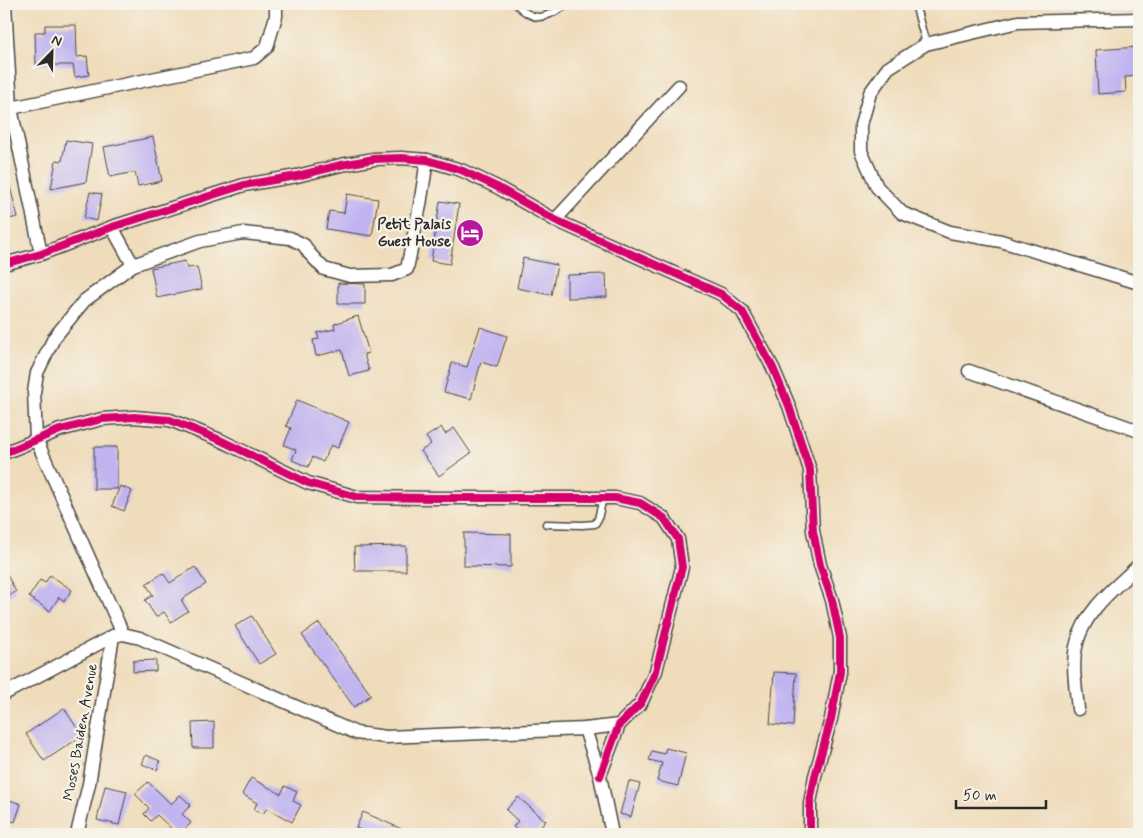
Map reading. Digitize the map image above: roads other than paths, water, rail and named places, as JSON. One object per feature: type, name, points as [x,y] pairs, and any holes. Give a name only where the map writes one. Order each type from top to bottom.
[{"type":"street","points":[[11,108],[254,58],[267,47],[276,16],[276,4]]},
{"type":"street","points":[[5,9],[11,108],[41,254]]},
{"type":"street","points":[[1139,19],[1018,22],[926,44],[888,68],[870,93],[861,125],[861,151],[877,187],[902,213],[950,232],[1000,241],[1139,283]]},
{"type":"street","points":[[555,220],[678,86]]},
{"type":"street","points":[[4,264],[41,254],[112,227],[244,185],[297,176],[374,159],[427,160],[461,170],[497,187],[555,220],[721,294],[742,311],[773,368],[786,398],[810,470],[814,530],[820,565],[832,600],[840,638],[840,672],[831,720],[815,776],[810,803],[810,834]]},
{"type":"street","points":[[118,635],[36,439],[34,392],[37,373],[54,338],[84,301],[133,265],[200,241],[244,233],[290,238],[304,245],[308,253],[324,269],[342,274],[350,276],[392,275],[407,269],[427,160]]},
{"type":"street","points":[[112,227],[133,265]]},
{"type":"street","points":[[969,371],[1139,431]]},
{"type":"street","points":[[4,454],[60,430],[102,419],[134,417],[170,420],[220,440],[308,483],[358,496],[615,498],[640,503],[664,518],[678,539],[682,567],[656,671],[641,703],[619,725],[600,776]]},
{"type":"street","points":[[1078,710],[1074,666],[1076,643],[1090,615],[1139,565]]},
{"type":"street","points":[[4,694],[118,635],[140,638],[356,733],[386,736],[585,729],[619,725]]},
{"type":"street","name":"Moses Baiden Avenue","points":[[77,834],[89,784],[118,635]]},
{"type":"street","points":[[585,729],[600,776],[612,834]]},
{"type":"lane","points":[[516,4],[525,12],[535,17],[545,17],[569,4]]},
{"type":"lane","points":[[915,4],[926,44]]},
{"type":"lane","points":[[546,524],[595,524],[598,519],[602,498]]},
{"type":"place","name":"Petit Palais Guest House","points":[[470,233]]}]
